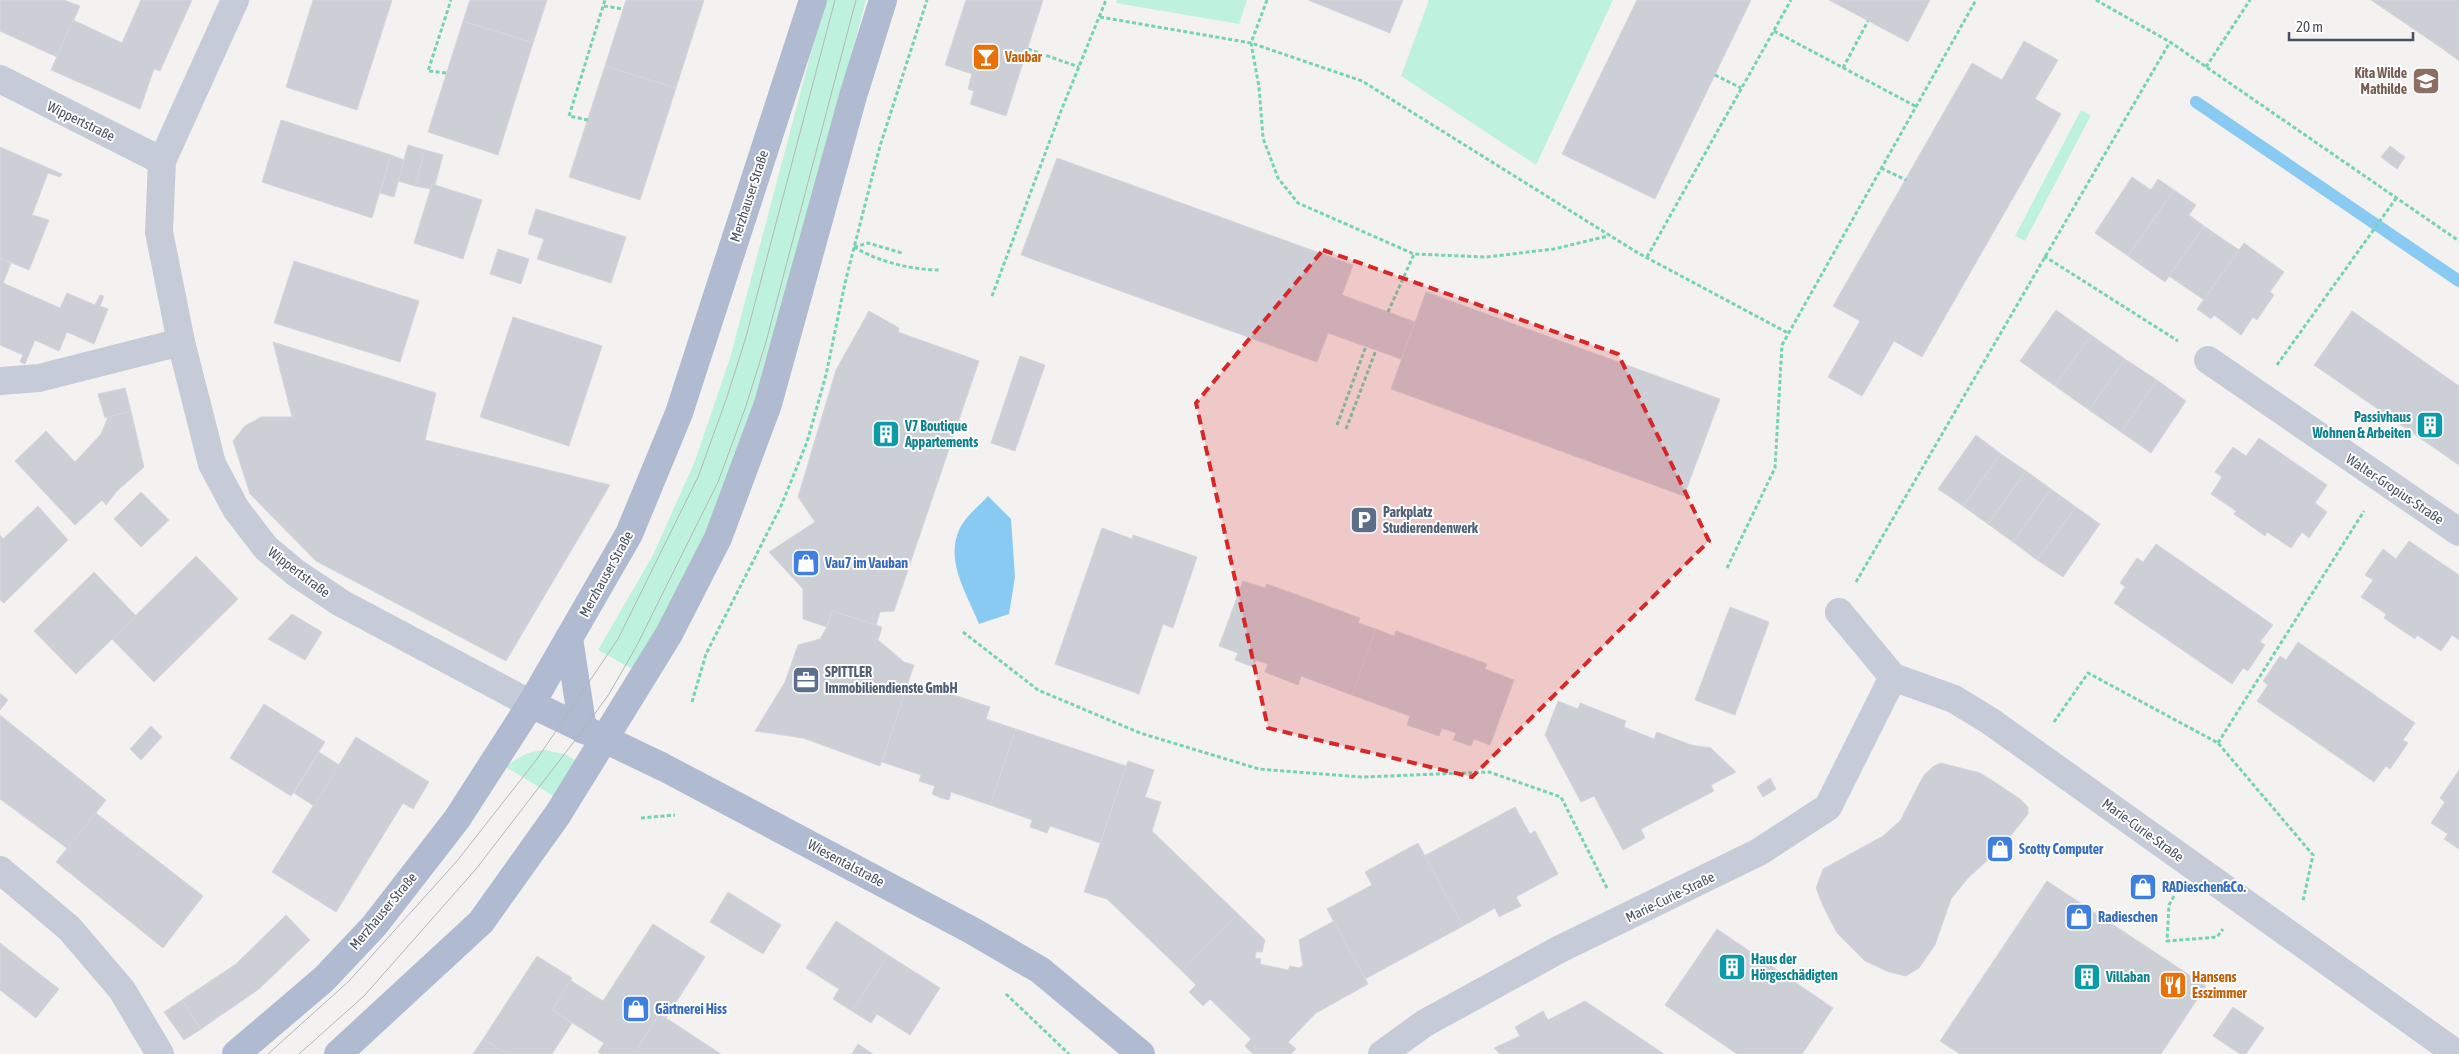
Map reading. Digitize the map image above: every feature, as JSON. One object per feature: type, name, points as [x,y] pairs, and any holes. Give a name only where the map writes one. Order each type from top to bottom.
[{"type":"main road","name":"Merzhauser Straße","points":[[236,1054],[324,978],[374,926],[457,819],[531,704],[629,534],[676,422],[813,0]]},
{"type":"main road","points":[[338,1054],[481,922],[558,814],[594,735],[669,634],[718,538],[768,404],[853,96],[883,0]]},
{"type":"main road","points":[[569,638],[594,735]]},
{"type":"main road","name":"Wiesentalstraße","points":[[531,704],[663,767],[941,913],[1040,970],[1141,1054]]},
{"type":"street","name":"Wippertstraße","points":[[235,0],[162,161],[160,232],[180,342],[212,464],[236,509],[266,548],[296,572],[341,603],[531,704]]},
{"type":"street","name":"Wippertstraße","points":[[0,79],[162,161]]},
{"type":"street","points":[[0,381],[39,378],[180,342]]},
{"type":"street","name":"Walter-Gropius-Straße","points":[[2208,360],[2459,532]]},
{"type":"street","points":[[1839,612],[1893,677]]},
{"type":"street","name":"Marie-Curie-Straße","points":[[1382,1054],[1425,1023],[1560,949],[1759,852],[1828,807],[1893,677],[1954,699],[1990,721],[2457,1054]]},
{"type":"street","points":[[0,870],[75,935],[122,990],[160,1054]]},
{"type":"path","points":[[446,73],[428,71],[451,0]]},
{"type":"path","points":[[588,120],[570,116],[606,0]]},
{"type":"path","points":[[992,296],[1106,0]]},
{"type":"path","points":[[1267,0],[1251,43],[1259,87],[1263,138],[1278,178],[1298,203],[1414,254],[1486,257],[1554,249],[1609,236]]},
{"type":"path","points":[[1646,258],[1791,0]]},
{"type":"path","points":[[1728,568],[1775,468],[1782,345],[1976,0]]},
{"type":"path","points":[[2096,0],[2170,42],[2459,241]]},
{"type":"path","points":[[2206,67],[2250,0]]},
{"type":"path","points":[[604,6],[623,9]]},
{"type":"path","points":[[1100,17],[1251,43],[1362,81],[1646,258],[1788,333]]},
{"type":"path","points":[[1843,68],[1868,21]]},
{"type":"path","points":[[1773,31],[1917,107]]},
{"type":"path","points":[[1839,612],[2170,42]]},
{"type":"path","points":[[1028,49],[1079,67]]},
{"type":"path","points":[[1715,75],[1742,88]]},
{"type":"path","points":[[1881,168],[1906,180]]},
{"type":"path","points":[[2257,394],[2397,197]]},
{"type":"path","points":[[868,242],[902,253]]},
{"type":"path","points":[[854,247],[867,255],[922,270],[941,270]]},
{"type":"path","points":[[1388,312],[1414,254]]},
{"type":"path","points":[[2044,256],[2208,360]]},
{"type":"path","points":[[1336,425],[1366,346]]},
{"type":"path","points":[[1346,428],[1376,350]]},
{"type":"path","points":[[2218,743],[2383,481]]},
{"type":"path","points":[[963,632],[1038,690],[1140,733],[1259,769],[1362,777],[1489,772],[1561,797],[1624,919]]},
{"type":"path","points":[[2052,725],[2088,673],[2218,743],[2313,855],[2301,906]]},
{"type":"path","points":[[2190,864],[2169,905],[2167,941],[2217,937],[2244,902]]},
{"type":"highlighted area","points":[[1323,250],[1618,354],[1709,541],[1472,777],[1268,728],[1196,403]]},
{"type":"green space","points":[[825,0],[866,0],[776,343],[702,544],[634,670],[598,650],[653,555],[695,461],[730,358]]},
{"type":"green space","points":[[1117,0],[1247,0],[1239,24],[1116,3]]},
{"type":"green space","points":[[1429,0],[1613,0],[1536,165],[1401,76]]},
{"type":"green space","points":[[2081,110],[2091,115],[2025,241],[2015,236]]},
{"type":"green space","points":[[546,750],[567,755],[580,763],[555,797],[506,767],[524,755]]},
{"type":"water","points":[[988,496],[1011,519],[1015,577],[1009,614],[979,624],[959,577],[955,552],[960,528],[969,515]]},
{"type":"building","points":[[0,0],[64,0],[80,6],[57,57],[0,31]]},
{"type":"building","points":[[141,0],[192,0],[160,71],[154,69],[140,109],[51,70],[73,20],[122,43]]},
{"type":"building","points":[[313,0],[392,0],[357,110],[286,87]]},
{"type":"building","points":[[470,0],[547,0],[533,43],[463,21]]},
{"type":"building","points":[[626,0],[704,0],[676,88],[605,66]]},
{"type":"building","points":[[966,0],[1043,0],[1006,116],[970,104],[974,91],[968,89],[972,74],[945,65]]},
{"type":"building","points":[[1308,0],[1403,0],[1390,33]]},
{"type":"building","points":[[1637,0],[1751,0],[1655,199],[1562,154]]},
{"type":"building","points":[[1829,0],[1930,0],[1908,42]]},
{"type":"building","points":[[2371,0],[2459,0],[2459,61],[2443,49]]},
{"type":"building","points":[[463,21],[533,43],[498,155],[428,132]]},
{"type":"building","points":[[2024,41],[2058,60],[2035,99],[2061,114],[1922,357],[1894,341],[1862,396],[1828,377],[1860,321],[1833,306],[1972,63],[2002,80]]},
{"type":"building","points":[[605,66],[676,88],[640,200],[569,177]]},
{"type":"building","points":[[281,120],[391,155],[372,218],[262,182]]},
{"type":"building","points":[[408,145],[425,150],[415,186],[398,181]]},
{"type":"building","points":[[2390,146],[2405,157],[2397,169],[2381,157]]},
{"type":"building","points":[[0,147],[62,174],[60,177],[48,173],[32,215],[49,220],[29,270],[0,258]]},
{"type":"building","points":[[425,150],[443,155],[435,185],[432,184],[430,189],[415,186]]},
{"type":"building","points":[[391,155],[404,160],[394,197],[380,193]]},
{"type":"building","points":[[1057,158],[1353,265],[1342,295],[1415,322],[1401,359],[1328,333],[1317,362],[1021,255]]},
{"type":"building","points":[[2132,177],[2151,190],[2158,179],[2174,190],[2128,256],[2095,233]]},
{"type":"building","points":[[432,184],[482,200],[463,259],[414,243]]},
{"type":"building","points":[[2174,190],[2196,205],[2189,215],[2204,226],[2165,282],[2128,256]]},
{"type":"building","points":[[536,209],[626,237],[611,283],[537,259],[544,239],[528,234]]},
{"type":"building","points":[[2204,226],[2239,250],[2204,300],[2169,276]]},
{"type":"building","points":[[2244,243],[2284,272],[2270,292],[2274,295],[2257,320],[2253,317],[2241,335],[2214,315],[2211,319],[2197,309]]},
{"type":"building","points":[[498,249],[529,259],[521,284],[490,274]]},
{"type":"building","points":[[0,258],[11,263],[3,283],[60,308],[67,293],[95,305],[100,295],[104,296],[100,306],[108,309],[94,344],[67,332],[59,351],[35,340],[25,364],[20,362],[23,355],[0,345]]},
{"type":"building","points":[[294,261],[419,301],[400,362],[274,323]]},
{"type":"building","points":[[1426,292],[1720,399],[1684,496],[1391,389]]},
{"type":"building","points":[[2056,310],[2091,335],[2055,386],[2020,361]]},
{"type":"building","name":"V7 Boutique Appartements","points":[[869,311],[899,328],[898,332],[979,361],[894,611],[880,612],[876,625],[832,611],[827,627],[803,619],[803,589],[769,552],[815,522],[798,497],[836,370]]},
{"type":"building","name":"Passivhaus Wohnen & Arbeiten","points":[[2352,311],[2459,386],[2459,465],[2314,365]]},
{"type":"building","points":[[513,317],[602,346],[569,446],[480,417]]},
{"type":"building","points":[[2091,335],[2125,359],[2089,410],[2055,386]]},
{"type":"building","points":[[273,342],[436,393],[425,440],[610,485],[506,661],[316,561],[250,494],[233,441],[245,426],[261,417],[292,417]]},
{"type":"building","points":[[1020,356],[1045,365],[1015,451],[991,443]]},
{"type":"building","points":[[2125,359],[2157,380],[2121,432],[2089,410]]},
{"type":"building","points":[[2157,380],[2186,401],[2151,453],[2121,432]]},
{"type":"building","points":[[125,388],[131,411],[105,418],[98,394]]},
{"type":"building","points":[[131,411],[144,467],[117,491],[106,505],[102,500],[75,525],[15,461],[46,431],[75,462],[101,434],[108,417]]},
{"type":"building","points":[[1976,435],[2001,454],[1963,506],[1938,489]]},
{"type":"building","points":[[2259,438],[2327,485],[2315,503],[2327,512],[2309,538],[2302,532],[2291,548],[2267,532],[2265,536],[2234,514],[2236,511],[2211,494],[2222,477],[2215,472],[2233,447],[2246,456]]},
{"type":"building","points":[[2001,454],[2026,471],[1988,524],[1963,506]]},
{"type":"building","points":[[2026,471],[2051,489],[2013,542],[1988,524]]},
{"type":"building","points":[[2051,489],[2076,507],[2037,560],[2013,542]]},
{"type":"building","points":[[141,492],[169,520],[141,547],[114,519]]},
{"type":"building","points":[[38,506],[68,540],[4,603],[0,600],[0,535],[3,539]]},
{"type":"building","points":[[2076,507],[2100,524],[2063,577],[2037,560]]},
{"type":"building","points":[[1102,528],[1132,539],[1133,535],[1197,557],[1173,628],[1163,624],[1139,694],[1055,664]]},
{"type":"building","points":[[2409,541],[2459,575],[2459,640],[2452,635],[2441,651],[2417,635],[2415,639],[2384,618],[2386,614],[2361,597],[2373,580],[2365,575],[2383,549],[2396,559]]},
{"type":"building","points":[[2156,544],[2273,625],[2260,642],[2265,645],[2248,671],[2243,668],[2232,684],[2114,603],[2125,587],[2120,583],[2137,558],[2143,562]]},
{"type":"building","points":[[196,556],[238,599],[154,682],[112,639]]},
{"type":"building","points":[[94,572],[136,616],[76,674],[34,631]]},
{"type":"building","points":[[1243,581],[1265,588],[1267,584],[1360,618],[1358,623],[1376,629],[1352,695],[1301,676],[1298,685],[1265,672],[1268,664],[1256,660],[1253,667],[1235,660],[1238,653],[1219,646]]},
{"type":"building","points":[[1730,607],[1769,622],[1735,715],[1695,700]]},
{"type":"building","points":[[832,611],[882,627],[878,640],[904,662],[914,665],[880,766],[803,738],[755,731],[785,682],[798,645],[820,639],[827,627]]},
{"type":"building","points":[[292,614],[322,632],[305,660],[268,639]]},
{"type":"building","points":[[1376,629],[1394,636],[1396,631],[1487,664],[1485,669],[1514,680],[1490,745],[1474,739],[1471,746],[1453,740],[1456,733],[1442,728],[1439,736],[1407,725],[1410,716],[1352,695]]},
{"type":"building","points":[[2298,642],[2415,723],[2403,740],[2408,743],[2390,769],[2386,766],[2374,782],[2257,701],[2268,685],[2263,681],[2280,656],[2286,660]]},
{"type":"building","points":[[908,683],[941,695],[942,691],[990,707],[986,719],[1016,729],[990,805],[951,792],[949,800],[941,798],[932,794],[935,786],[919,781],[921,775],[882,762]]},
{"type":"building","points":[[0,693],[8,700],[0,710]]},
{"type":"building","points":[[1558,701],[1578,709],[1580,703],[1626,721],[1624,727],[1654,739],[1657,732],[1691,745],[1711,748],[1736,772],[1711,785],[1714,791],[1641,829],[1645,838],[1623,850],[1594,796],[1581,802],[1545,735]]},
{"type":"building","points":[[264,704],[325,742],[291,796],[230,758]]},
{"type":"building","points":[[0,715],[106,800],[68,849],[0,799]]},
{"type":"building","points":[[151,726],[162,737],[141,760],[130,749]]},
{"type":"building","points":[[1016,729],[1126,766],[1100,843],[1050,826],[1047,833],[1030,827],[1032,820],[990,805]]},
{"type":"building","points":[[356,737],[429,782],[413,809],[403,803],[336,912],[272,872]]},
{"type":"building","points":[[319,752],[339,765],[314,806],[294,793]]},
{"type":"building","points":[[1128,761],[1154,770],[1145,797],[1161,802],[1152,831],[1238,914],[1182,971],[1107,899],[1084,892]]},
{"type":"building","points":[[1941,763],[1980,773],[2020,799],[2028,807],[2028,814],[2000,849],[1968,878],[1951,899],[1935,945],[1919,968],[1906,976],[1889,972],[1865,961],[1837,933],[1816,888],[1823,869],[1883,836],[1900,821],[1924,775],[1934,766]]},
{"type":"building","points":[[2459,770],[2459,849],[2444,839],[2448,834],[2431,823],[2445,802],[2440,798]]},
{"type":"building","points":[[1770,778],[1776,789],[1763,797],[1757,787]]},
{"type":"building","points":[[1515,807],[1530,834],[1535,831],[1558,874],[1516,897],[1521,906],[1499,917],[1495,908],[1463,926],[1424,856]]},
{"type":"building","points":[[96,813],[203,896],[163,948],[56,862]]},
{"type":"building","points":[[1418,843],[1463,926],[1365,979],[1327,909],[1372,885],[1365,872]]},
{"type":"building","name":"Villaban","points":[[2047,881],[2206,986],[2161,1054],[1960,1054],[1940,1041]]},
{"type":"building","points":[[728,892],[781,925],[763,954],[710,922]]},
{"type":"building","points":[[1238,914],[1265,940],[1262,952],[1256,952],[1255,958],[1261,959],[1260,964],[1288,970],[1290,966],[1299,968],[1303,966],[1299,940],[1334,921],[1368,984],[1316,1013],[1288,1042],[1296,1049],[1291,1054],[1253,1054],[1245,1046],[1251,1039],[1210,999],[1203,1006],[1189,992],[1196,985],[1182,971]]},
{"type":"building","points":[[286,915],[310,940],[259,989],[201,1029],[182,1000],[236,964]]},
{"type":"building","points":[[836,921],[888,955],[852,1011],[833,999],[839,989],[806,968]]},
{"type":"building","points":[[653,924],[705,957],[666,1018],[659,1014],[634,1054],[602,1054],[598,1052],[604,1043],[552,1010],[570,980],[603,1001]]},
{"type":"building","name":"Haus der Hörgeschädigten","points":[[1717,929],[1833,1008],[1802,1054],[1737,1054],[1665,1005]]},
{"type":"building","points":[[0,943],[59,989],[36,1018],[0,990]]},
{"type":"building","points":[[888,955],[940,988],[910,1035],[877,1014],[871,1023],[852,1011]]},
{"type":"building","points":[[537,956],[572,978],[552,1010],[572,1023],[552,1054],[507,1054],[483,1039]]},
{"type":"building","points":[[182,1000],[201,1029],[184,1040],[164,1012]]},
{"type":"building","points":[[1585,1001],[1664,1054],[1500,1054],[1494,1048],[1520,1036],[1515,1027],[1543,1011],[1548,1020]]},
{"type":"building","points":[[2233,1007],[2264,1028],[2246,1054],[2240,1054],[2213,1036]]},
{"type":"building","points":[[659,1014],[666,1018],[721,1054],[634,1054]]},
{"type":"building","points":[[483,1039],[507,1054],[473,1054]]},
{"type":"building","points":[[858,1044],[873,1054],[852,1054]]},
{"type":"waterway","points":[[2196,102],[2459,281]]},
{"type":"tram line","points":[[268,1054],[349,981],[457,861],[537,759],[618,639],[698,477],[726,400],[746,337],[835,0]]},
{"type":"tram line","points":[[299,1054],[364,996],[476,869],[609,694],[636,647],[718,482],[746,406],[766,342],[856,0]]},
{"type":"place","name":"Vaubar","points":[[986,57]]},
{"type":"place","name":"Kita Wilde Mathilde","points":[[2426,81]]},
{"type":"place","name":"Passivhaus Wohnen & Arbeiten","points":[[2430,425]]},
{"type":"place","name":"V7 Boutique Appartements","points":[[886,434]]},
{"type":"place","name":"Parkplatz Studierendenwerk","points":[[1364,520]]},
{"type":"place","name":"Vau7 im Vauban","points":[[806,563]]},
{"type":"place","name":"SPITTLER Immobiliendienste GmbH","points":[[806,680]]},
{"type":"place","name":"Scotty Computer","points":[[2000,849]]},
{"type":"place","name":"RADieschen&Co.","points":[[2143,887]]},
{"type":"place","name":"Radieschen","points":[[2079,917]]},
{"type":"place","name":"Haus der Hörgeschädigten","points":[[1732,967]]},
{"type":"place","name":"Villaban","points":[[2087,977]]},
{"type":"place","name":"Hansens Esszimmer","points":[[2173,985]]},
{"type":"place","name":"Gärtnerei Hiss","points":[[636,1009]]}]
